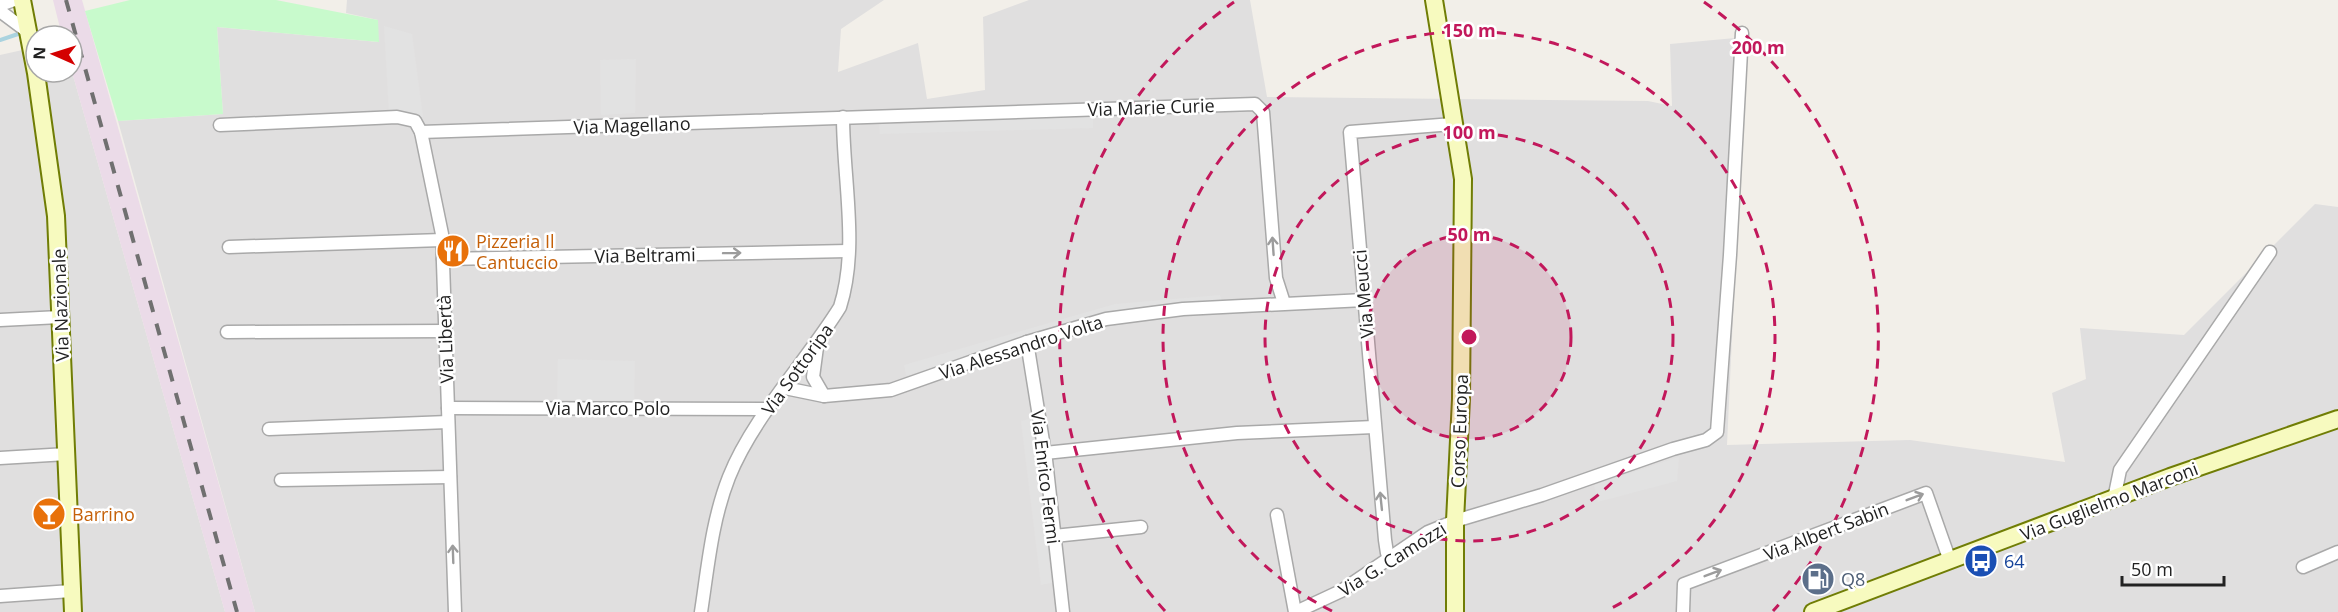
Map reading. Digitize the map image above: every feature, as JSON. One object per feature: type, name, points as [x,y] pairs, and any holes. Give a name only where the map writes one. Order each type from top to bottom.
[{"type":"main road","name":"Via Nazionale","points":[[22,0],[27,24]]},
{"type":"main road","name":"Corso Europa","points":[[1434,0],[1463,180],[1461,399],[1455,521],[1455,612]]},
{"type":"main road","name":"Via Nazionale","points":[[37,84],[56,216],[73,612]]},
{"type":"main road","name":"Via Guglielmo Marconi","points":[[1813,612],[2114,499],[2338,419]]},
{"type":"street","points":[[0,5],[14,0]]},
{"type":"street","points":[[0,11],[24,29]]},
{"type":"street","name":"Via G. Camozzi","points":[[1295,612],[1341,591],[1428,532],[1672,449],[1706,440],[1717,432],[1733,220],[1742,33]]},
{"type":"street","name":"Via Marie Curie","points":[[843,117],[1255,104],[1263,112],[1276,278],[1284,303]]},
{"type":"street","points":[[220,125],[397,117],[415,121],[422,132]]},
{"type":"street","name":"Via Magellano","points":[[422,132],[843,117]]},
{"type":"street","name":"Via Sottoripa","points":[[701,612],[713,529],[729,476],[768,409],[840,307],[846,287],[848,250],[843,117]]},
{"type":"street","name":"Via Meucci","points":[[1392,558],[1387,553],[1385,540],[1350,132],[1453,124]]},
{"type":"street","name":"Via Libertà","points":[[422,132],[442,240],[455,612]]},
{"type":"street","points":[[229,248],[442,240]]},
{"type":"street","name":"Via Beltrami","points":[[443,259],[848,250]]},
{"type":"street","points":[[2114,499],[2120,470],[2270,252]]},
{"type":"street","name":"Via Alessandro Volta","points":[[785,388],[824,396],[891,390],[1027,342],[1106,319],[1184,309],[1364,300]]},
{"type":"street","points":[[0,320],[60,317]]},
{"type":"street","points":[[227,332],[445,331]]},
{"type":"street","points":[[818,341],[813,376],[824,396]]},
{"type":"street","name":"Via Enrico Fermi","points":[[1027,342],[1045,453],[1063,612]]},
{"type":"street","name":"Via Marco Polo","points":[[448,408],[768,409]]},
{"type":"street","points":[[268,429],[448,422]]},
{"type":"street","points":[[1045,453],[1237,433],[1374,427]]},
{"type":"street","points":[[0,458],[67,454]]},
{"type":"street","points":[[281,480],[450,477]]},
{"type":"street","name":"Via Albert Sabin","points":[[1683,612],[1684,584],[1926,493],[1950,561]]},
{"type":"street","points":[[1277,516],[1295,612]]},
{"type":"street","points":[[1054,536],[1141,526]]},
{"type":"street","points":[[2303,567],[2338,552]]},
{"type":"street","points":[[0,596],[72,591]]},
{"type":"shaded area","points":[[53,0],[82,0],[255,612],[225,612],[75,84],[84,84],[84,24],[59,24]]},
{"type":"shaded area","points":[[347,0],[884,0],[841,29],[838,72],[918,43],[927,99],[985,90],[983,17],[1029,0],[1250,0],[1267,97],[1648,101],[1672,106],[1670,44],[1746,37],[1727,445],[1910,440],[2065,462],[2052,393],[2086,379],[2080,328],[2184,335],[2315,204],[2338,207],[2338,612],[255,612],[118,121],[223,114],[217,27],[378,42],[378,20],[346,13]]},
{"type":"shaded area","points":[[384,26],[412,34],[423,117],[389,113]]},
{"type":"shaded area","points":[[24,50],[24,84],[75,84],[225,612],[0,612],[0,55]]},
{"type":"shaded area","points":[[636,59],[635,113],[601,115],[600,60]]},
{"type":"shaded area","points":[[1093,116],[1093,128],[880,134],[879,124]]},
{"type":"shaded area","points":[[1220,295],[1224,305],[1109,314],[906,376],[904,365],[1115,304]]},
{"type":"shaded area","points":[[558,359],[635,361],[634,401],[557,400]]},
{"type":"shaded area","points":[[1032,418],[1052,583],[1041,585],[1021,421]]},
{"type":"shaded area","points":[[1679,457],[1677,481],[1598,502],[1594,485]]},
{"type":"green space","points":[[130,0],[276,0],[378,20],[379,42],[217,27],[223,114],[118,121],[85,11]]},
{"type":"waterway","points":[[0,40],[18,34]]},
{"type":"railway","points":[[66,0],[237,612]]},
{"type":"place","name":"Pizzeria Il Cantuccio","points":[[453,251]]},
{"type":"place","name":"Barrino","points":[[49,514]]},
{"type":"place","name":"64","points":[[1981,561]]},
{"type":"place","name":"Q8","points":[[1818,579]]}]
